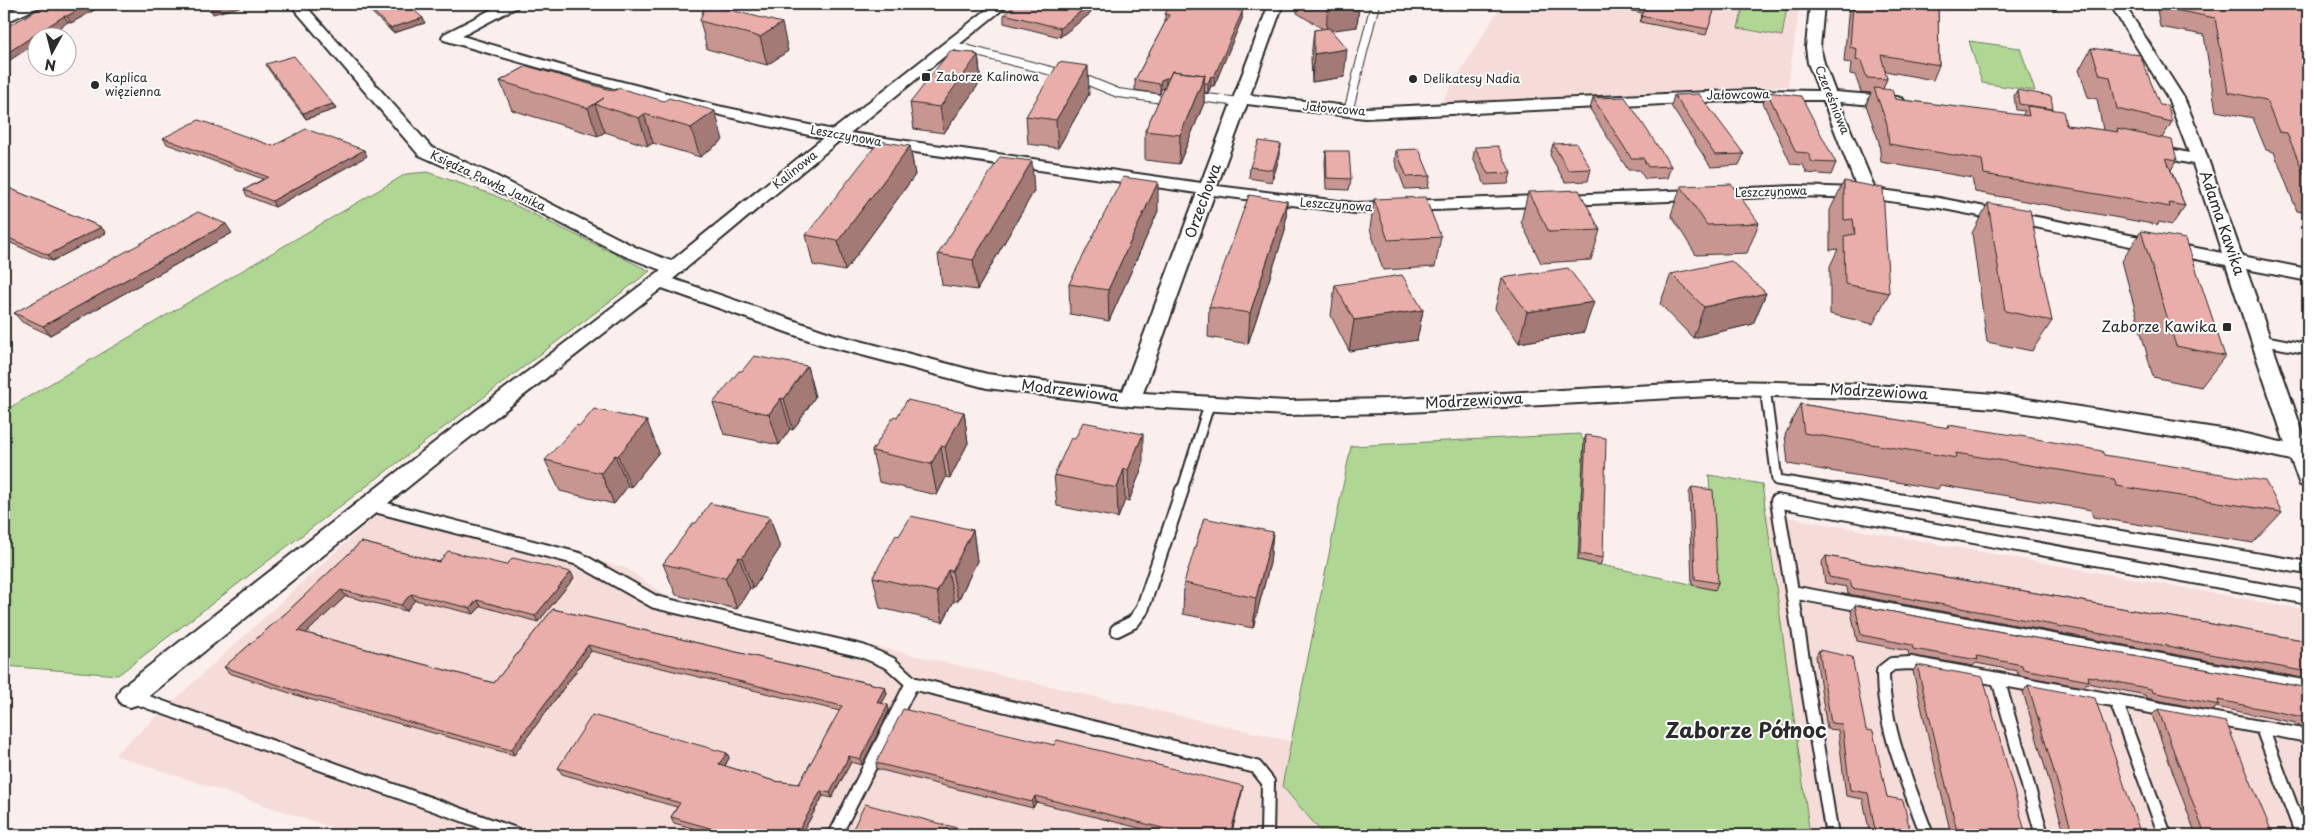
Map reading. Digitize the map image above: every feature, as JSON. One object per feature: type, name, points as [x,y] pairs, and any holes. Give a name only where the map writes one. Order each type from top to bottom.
[{"type":"street","points":[[4,19],[34,4]]},
{"type":"street","name":"Księdza Pawła Janika","points":[[297,4],[425,152],[486,178],[631,252],[667,275]]},
{"type":"street","name":"Leszczynowa","points":[[512,4],[449,37],[578,75],[716,111],[836,136],[1207,190],[1355,208],[1796,191],[1868,193],[1938,203],[2308,275]]},
{"type":"street","name":"Kalinowa","points":[[130,696],[371,505],[667,275],[836,136],[1002,4]]},
{"type":"street","name":"Orzechowa","points":[[1130,399],[1276,4]]},
{"type":"street","name":"Czereśniowa","points":[[1817,4],[1813,47],[1816,63],[1832,96],[1868,193]]},
{"type":"street","name":"Adama Kawika","points":[[2117,4],[2176,98],[2200,160],[2261,340],[2304,455],[2308,480]]},
{"type":"street","name":"Jałowcowa","points":[[1240,100],[1348,112],[1712,96],[1832,96],[1914,104]]},
{"type":"street","points":[[2133,147],[2200,160]]},
{"type":"street","name":"Modrzewiowa","points":[[667,275],[827,339],[987,381],[1130,399],[1287,408],[1388,406],[1649,391],[1766,388],[1861,391],[1995,402],[2228,438],[2304,455]]},
{"type":"lane","points":[[1348,112],[1375,4]]},
{"type":"lane","points":[[950,45],[1086,80],[1118,93],[1156,98]]},
{"type":"lane","points":[[1183,95],[1240,100]]},
{"type":"lane","points":[[2261,340],[2308,349]]},
{"type":"lane","points":[[1766,388],[1777,480],[2308,568]]},
{"type":"lane","points":[[1117,630],[1133,622],[1142,610],[1209,405]]},
{"type":"lane","points":[[1832,835],[1778,501],[2308,598]]},
{"type":"lane","points":[[371,505],[578,559],[595,565],[640,596],[655,602],[884,658],[899,668],[912,683],[1256,767],[1268,782],[1268,835]]},
{"type":"lane","points":[[1792,592],[2308,687]]},
{"type":"lane","points":[[1927,835],[1888,716],[1881,683],[1883,671],[1892,664],[1910,663],[2308,736]]},
{"type":"lane","points":[[1998,679],[2042,835]]},
{"type":"lane","points":[[835,835],[912,683]]},
{"type":"lane","points":[[130,696],[518,835]]},
{"type":"lane","points":[[2116,701],[2165,835]]},
{"type":"lane","points":[[2262,728],[2302,835]]},
{"type":"shaded area","points":[[1502,4],[1800,4],[1788,86],[1441,103]]},
{"type":"shaded area","points":[[389,503],[626,568],[672,600],[1291,741],[1282,786],[1324,835],[354,835],[114,755]]},
{"type":"shaded area","points":[[1765,513],[2308,610],[2308,835],[1810,835]]},
{"type":"green space","points":[[1744,4],[1767,4],[1787,7],[1782,36],[1738,28]]},
{"type":"green space","points":[[1969,41],[2020,48],[2035,91],[1982,83]]},
{"type":"green space","points":[[427,172],[494,195],[650,271],[118,675],[4,666],[4,411],[406,174]]},
{"type":"green space","points":[[1580,434],[1584,441],[1578,560],[1714,589],[1709,475],[1762,484],[1810,835],[1324,835],[1282,786],[1351,446]]},
{"type":"building","points":[[48,4],[90,4],[64,16],[46,28],[28,28],[28,39],[4,55],[4,28]]},
{"type":"building","points":[[206,4],[227,4],[210,8]]},
{"type":"building","points":[[366,4],[407,4],[423,18],[390,28]]},
{"type":"building","points":[[705,4],[782,23],[760,37],[700,21]]},
{"type":"building","points":[[1017,4],[1090,4],[1060,28],[1004,14]]},
{"type":"building","points":[[1171,4],[1242,4],[1238,11],[1243,10],[1214,77],[1211,76],[1208,83],[1204,83],[1205,75],[1172,71],[1169,78],[1161,80],[1160,84],[1135,80],[1169,15],[1165,14]]},
{"type":"building","points":[[1625,4],[1716,4],[1708,29],[1641,16],[1645,8]]},
{"type":"building","points":[[1853,4],[1938,4],[1939,65],[1881,55],[1887,79],[1867,78],[1861,61],[1856,60],[1857,49],[1850,47]]},
{"type":"building","points":[[2169,4],[2307,4],[2308,19],[2304,18],[2308,28],[2308,184],[2287,133],[2279,132],[2266,100],[2228,92],[2215,18],[2170,9]]},
{"type":"building","points":[[1329,28],[1347,49],[1314,54],[1314,30]]},
{"type":"building","points":[[2091,48],[2140,55],[2160,105],[2168,106],[2172,122],[2117,109],[2110,77],[2100,75]]},
{"type":"building","points":[[950,51],[975,53],[978,55],[940,107],[910,103]]},
{"type":"building","points":[[294,56],[333,104],[303,113],[266,64]]},
{"type":"building","points":[[1059,62],[1088,66],[1056,120],[1026,116]]},
{"type":"building","points":[[527,66],[614,91],[619,88],[664,101],[669,98],[715,111],[691,128],[644,114],[639,118],[595,104],[604,98],[588,108],[500,81]]},
{"type":"building","points":[[1172,71],[1205,75],[1180,135],[1145,131]]},
{"type":"building","points":[[1874,88],[1892,90],[1895,99],[2029,116],[2027,106],[2063,111],[2066,125],[2118,132],[2117,129],[2172,140],[2177,160],[2166,158],[2185,206],[2169,203],[2170,207],[1984,174],[1982,160],[1889,144],[1887,124]]},
{"type":"building","points":[[2017,90],[2051,96],[2053,109],[2019,104]]},
{"type":"building","points":[[1767,92],[1801,96],[1836,163],[1812,162],[1808,153],[1796,152]]},
{"type":"building","points":[[1699,94],[1744,154],[1715,155],[1674,95]]},
{"type":"building","points":[[1625,97],[1671,166],[1648,167],[1643,158],[1631,158],[1593,98]]},
{"type":"building","points":[[199,120],[273,146],[306,129],[364,150],[272,201],[244,190],[268,177],[163,138]]},
{"type":"building","points":[[879,141],[910,146],[838,241],[806,235]]},
{"type":"building","points":[[1259,141],[1281,144],[1273,170],[1250,167]]},
{"type":"building","points":[[1576,143],[1591,169],[1568,170],[1553,144]]},
{"type":"building","points":[[1498,146],[1511,173],[1488,174],[1475,147]]},
{"type":"building","points":[[1419,149],[1430,176],[1407,177],[1396,150]]},
{"type":"building","points":[[1326,151],[1349,151],[1351,179],[1327,178]]},
{"type":"building","points":[[1000,157],[1032,161],[973,260],[938,254]]},
{"type":"building","points":[[1123,177],[1158,182],[1108,290],[1069,284]]},
{"type":"building","points":[[1844,181],[1883,188],[1889,293],[1845,284],[1844,236],[1855,234],[1853,219],[1844,220]]},
{"type":"building","points":[[1731,184],[1759,223],[1707,225],[1681,186]]},
{"type":"building","points":[[4,186],[101,227],[48,255],[4,236]]},
{"type":"building","points":[[1579,190],[1600,230],[1549,232],[1528,192]]},
{"type":"building","points":[[1249,195],[1287,201],[1250,313],[1209,307]]},
{"type":"building","points":[[1425,197],[1441,237],[1388,240],[1374,199]]},
{"type":"building","points":[[1988,203],[2030,210],[2052,321],[2005,311]]},
{"type":"building","points":[[198,212],[226,224],[43,326],[14,313]]},
{"type":"building","points":[[2141,231],[2186,239],[2225,356],[2176,346]]},
{"type":"building","points":[[1731,261],[1766,293],[1704,307],[1671,274]]},
{"type":"building","points":[[1568,268],[1594,302],[1527,312],[1502,278]]},
{"type":"building","points":[[1402,275],[1423,310],[1354,320],[1335,285]]},
{"type":"building","points":[[754,356],[807,366],[784,399],[781,398],[769,414],[713,403],[739,371],[742,371]]},
{"type":"building","points":[[907,400],[964,412],[945,447],[941,446],[931,464],[872,451],[894,416],[897,417]]},
{"type":"building","points":[[1800,404],[1949,428],[1948,425],[2026,437],[2102,451],[2104,455],[2265,481],[2282,512],[2117,486],[2114,479],[1956,453],[1957,458],[1804,433]]},
{"type":"building","points":[[594,409],[647,421],[601,473],[545,460],[577,425],[580,426]]},
{"type":"building","points":[[1083,422],[1143,434],[1128,470],[1124,469],[1117,488],[1054,475],[1071,438],[1075,439]]},
{"type":"building","points":[[1586,435],[1606,438],[1603,558],[1580,554]]},
{"type":"building","points":[[1692,487],[1713,490],[1718,583],[1695,579]]},
{"type":"building","points":[[710,503],[770,517],[742,558],[739,557],[725,578],[663,564],[693,523],[696,523]]},
{"type":"building","points":[[911,516],[973,530],[952,571],[948,570],[937,592],[873,577],[896,535],[899,536]]},
{"type":"building","points":[[1204,518],[1273,532],[1256,598],[1184,583]]},
{"type":"building","points":[[361,542],[439,562],[448,551],[506,565],[513,558],[571,572],[535,616],[477,600],[470,608],[411,594],[401,605],[341,590],[298,631],[494,683],[553,609],[885,687],[877,702],[888,705],[860,759],[849,756],[830,793],[821,791],[796,835],[734,835],[671,817],[680,803],[558,768],[592,715],[727,753],[719,764],[774,781],[799,784],[842,706],[588,645],[511,750],[300,692],[224,667],[287,612]]},
{"type":"building","points":[[1826,556],[2308,641],[2308,672],[1852,588],[1850,581],[1829,577]]},
{"type":"building","points":[[1855,605],[2308,688],[2308,721],[2304,720],[2303,717],[2218,700],[2219,705],[2152,692],[2151,689],[2088,676],[2089,681],[2023,669],[2022,665],[1977,656],[1978,660],[1913,649],[1912,645],[1861,635]]},
{"type":"building","points":[[1819,650],[1852,657],[1866,730],[1873,731],[1887,797],[1903,800],[1911,835],[1876,835],[1868,793],[1850,790],[1842,724],[1831,723]]},
{"type":"building","points":[[1917,665],[1983,677],[2026,835],[1958,835]]},
{"type":"building","points":[[2028,685],[2095,698],[2141,835],[2073,835]]},
{"type":"building","points":[[903,709],[1054,745],[1057,740],[1243,786],[1230,835],[1190,835],[1035,796],[1032,802],[876,763]]},
{"type":"building","points":[[2158,709],[2226,722],[2273,835],[2205,835]]},
{"type":"building","points":[[865,804],[984,835],[850,835]]},
{"type":"place","name":"Zaborze Kalinowa","points":[[926,77]]},
{"type":"place","name":"Delikatesy Nadia","points":[[1413,79]]},
{"type":"place","name":"Kaplica więzienna","points":[[95,85]]},
{"type":"place","name":"Zaborze Kawika","points":[[2227,327]]},
{"type":"district","name":"Zaborze Północ","points":[[1746,731]]}]
